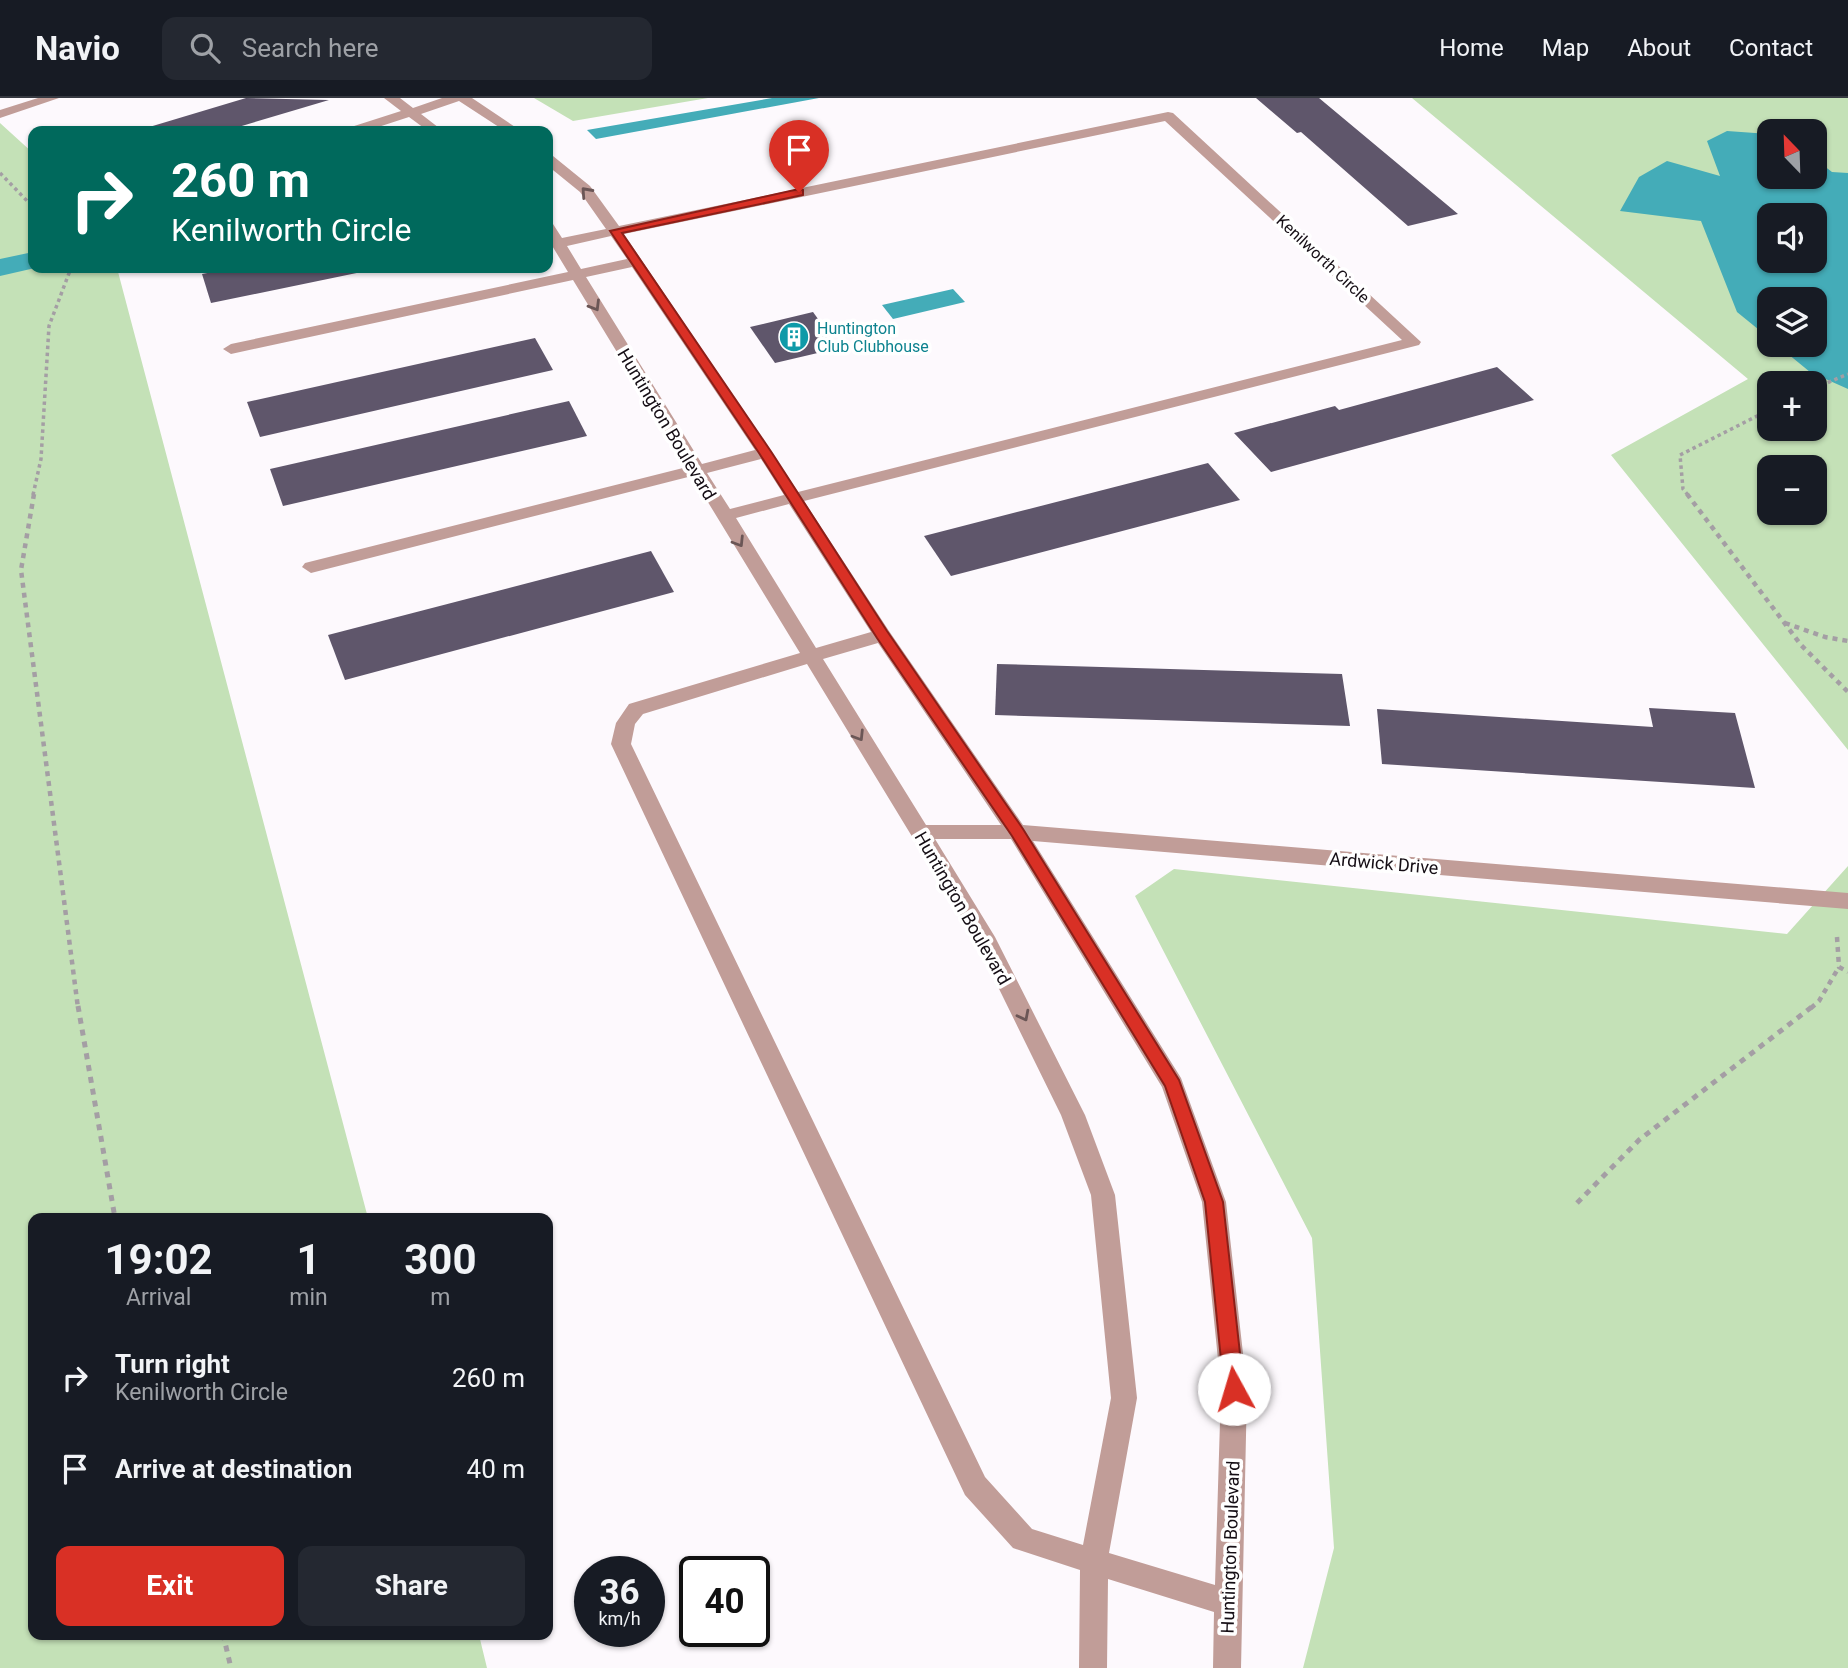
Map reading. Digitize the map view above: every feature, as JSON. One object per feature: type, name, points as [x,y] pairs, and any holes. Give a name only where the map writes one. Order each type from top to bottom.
[{"type":"street","points":[[0,114],[52,98]]},
{"type":"street","points":[[391,98],[429,126]]},
{"type":"street","points":[[369,126],[457,98]]},
{"type":"street","points":[[463,98],[506,126]]},
{"type":"street","name":"Kenilworth Circle","points":[[553,235],[615,231],[1168,116],[1413,342],[723,516]]},
{"type":"street","name":"Huntington Boulevard","points":[[553,163],[585,189],[765,453],[882,635],[1017,832],[1173,1085],[1214,1202],[1234,1389],[1227,1668]]},
{"type":"street","name":"Huntington Boulevard","points":[[553,235],[723,516],[984,937],[1073,1115],[1103,1195],[1124,1398],[1094,1561],[1093,1668]]},
{"type":"street","points":[[231,349],[635,262]]},
{"type":"street","points":[[311,567],[765,453]]},
{"type":"street","points":[[882,635],[636,709],[626,723],[621,744],[975,1486],[1023,1539],[1228,1603]]},
{"type":"street","name":"Ardwick Drive","points":[[919,832],[1017,832],[1848,901]]},
{"type":"path","points":[[0,173],[28,202]]},
{"type":"path","points":[[69,273],[49,326],[41,459],[26,529],[21,570],[79,1013],[114,1213]]},
{"type":"path","points":[[1827,383],[1848,374]]},
{"type":"path","points":[[1757,417],[1680,455],[1683,489],[1801,645],[1848,692]]},
{"type":"path","points":[[1784,622],[1825,637],[1848,641]]},
{"type":"path","points":[[1577,1203],[1639,1140],[1819,1001],[1839,967]]},
{"type":"path","points":[[224,1640],[231,1668]]},
{"type":"green space","points":[[534,98],[708,98],[573,121]]},
{"type":"green space","points":[[1412,98],[1848,98],[1848,750],[1611,455],[1748,379]]},
{"type":"green space","points":[[0,123],[28,148],[28,273],[118,273],[367,1213],[28,1213],[28,1640],[480,1640],[487,1668],[0,1668]]},
{"type":"green space","points":[[1848,866],[1848,1668],[1303,1668],[1334,1548],[1312,1238],[1135,896],[1174,869],[1787,934]]},
{"type":"water","points":[[772,98],[819,98],[596,139],[587,130]]},
{"type":"water","points":[[1727,131],[1757,133],[1757,189],[1827,189],[1827,168],[1832,172],[1848,173],[1848,389],[1827,380],[1827,371],[1809,371],[1792,357],[1827,357],[1827,287],[1757,287],[1757,328],[1737,312],[1701,221],[1620,211],[1639,177],[1667,161],[1720,176],[1707,141]]},
{"type":"water","points":[[28,253],[28,270],[0,276],[0,259]]},
{"type":"water","points":[[953,289],[965,302],[893,319],[882,305]]},
{"type":"building","points":[[246,98],[329,100],[242,126],[153,126]]},
{"type":"building","points":[[1256,98],[1319,98],[1458,214],[1408,226],[1301,132],[1297,133]]},
{"type":"building","points":[[207,273],[357,273],[211,303],[202,274]]},
{"type":"building","name":"Huntington Club Clubhouse","points":[[813,312],[839,348],[775,363],[750,327]]},
{"type":"building","points":[[535,338],[553,370],[260,437],[247,402]]},
{"type":"building","points":[[1497,367],[1534,400],[1271,472],[1234,433],[1335,406],[1339,410]]},
{"type":"building","points":[[569,401],[587,436],[283,506],[270,469]]},
{"type":"building","points":[[1208,463],[1240,500],[951,576],[924,536]]},
{"type":"building","points":[[651,551],[674,592],[345,680],[328,635]]},
{"type":"building","points":[[997,664],[1342,674],[1350,726],[995,715]]},
{"type":"building","points":[[1649,708],[1735,713],[1755,788],[1382,764],[1377,709],[1653,727]]},
{"type":"place","name":"Huntington Club Clubhouse","points":[[794,337]]},
{"type":"route","points":[[799,192],[615,231],[765,453],[882,635],[1017,832],[1173,1085],[1214,1202],[1234,1389]]}]
